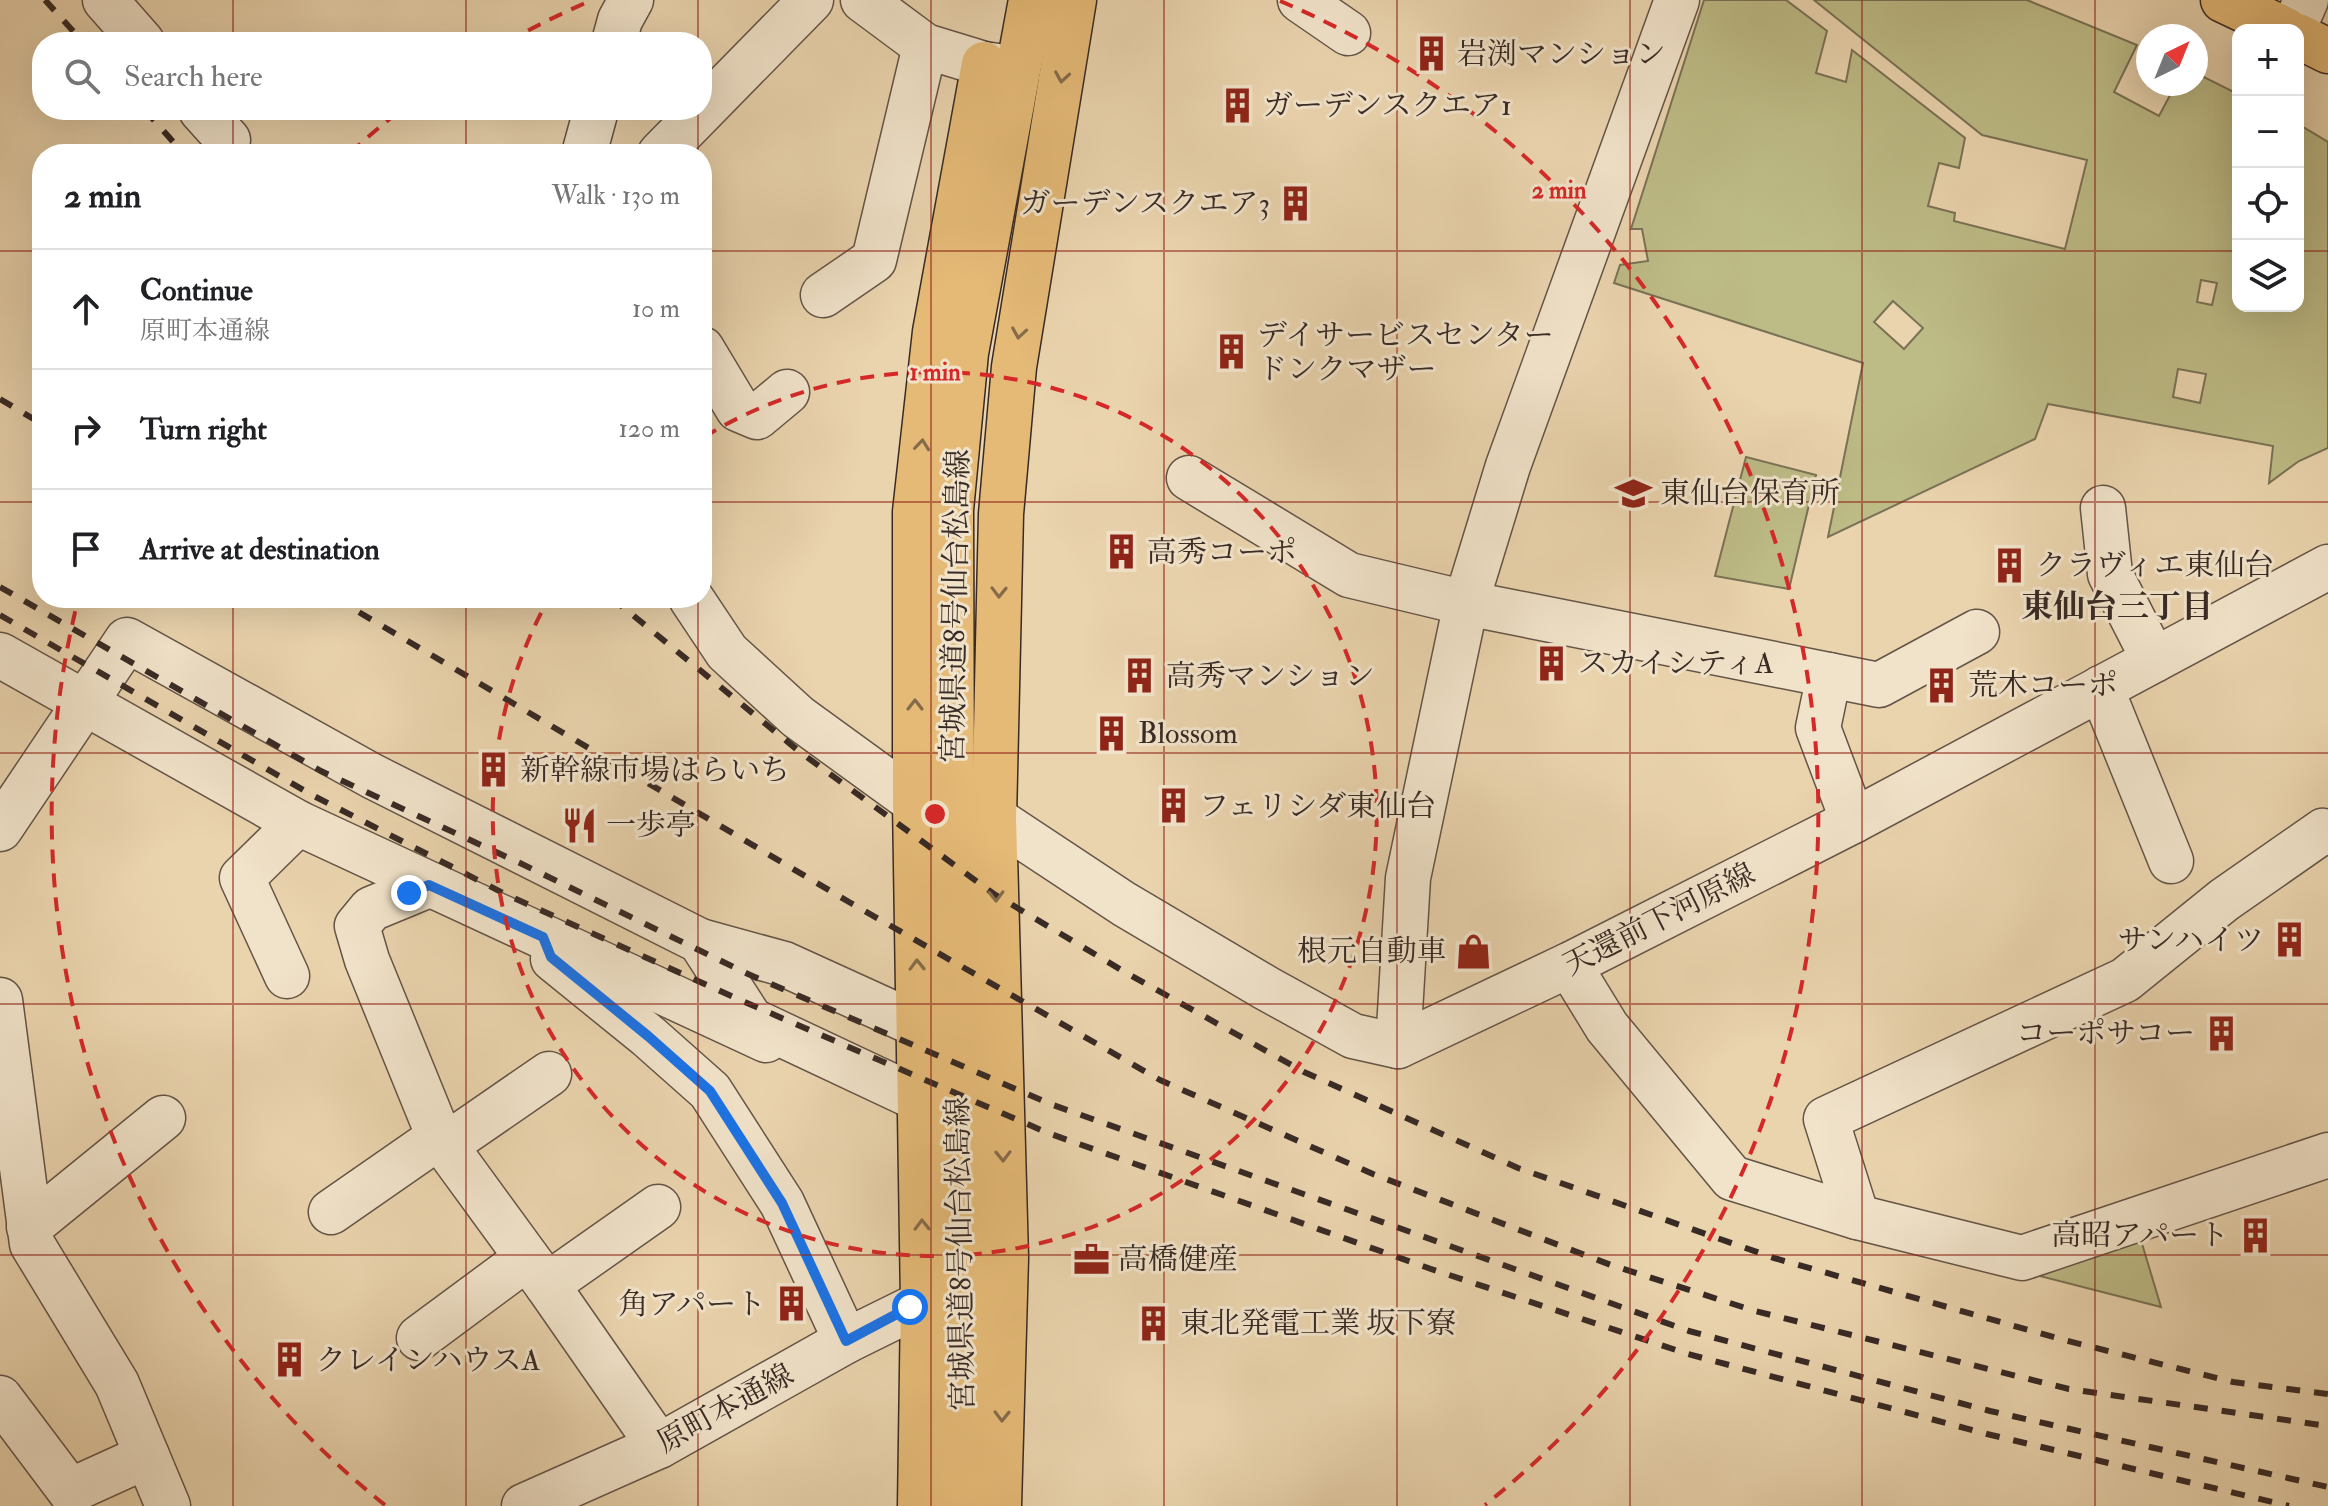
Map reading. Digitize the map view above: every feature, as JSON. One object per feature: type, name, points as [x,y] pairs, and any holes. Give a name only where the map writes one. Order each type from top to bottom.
[{"type":"main road","name":"宮城県道8号仙台松島線","points":[[961,1506],[963,1268],[952,796],[951,510],[966,353],[1001,66],[1031,0]]},
{"type":"main road","points":[[999,1506],[1006,1258],[994,818],[1001,514],[1014,367],[1074,0]]},
{"type":"main road","points":[[2223,0],[2273,24]]},
{"type":"main road","points":[[2304,39],[2328,51]]},
{"type":"main road","points":[[920,1506],[923,1303],[915,802],[915,512],[935,332],[1001,66]]},
{"type":"street","points":[[105,0],[133,32]]},
{"type":"street","points":[[617,32],[631,0]]},
{"type":"street","points":[[712,101],[811,0]]},
{"type":"street","points":[[863,0],[925,46],[1001,66]]},
{"type":"street","points":[[1300,0],[1348,33]]},
{"type":"street","points":[[994,818],[1124,904],[1266,988],[1353,1036],[1398,1046],[1408,878],[1466,603],[1508,466],[1677,0]]},
{"type":"street","points":[[2296,24],[2306,0]]},
{"type":"street","points":[[823,295],[874,260],[925,46]]},
{"type":"street","points":[[587,144],[593,120]]},
{"type":"street","points":[[670,144],[693,120]]},
{"type":"street","points":[[712,366],[738,409],[757,417],[787,392]]},
{"type":"street","points":[[1189,478],[1349,575],[1466,603],[1879,685],[1977,632]]},
{"type":"street","points":[[2103,508],[2110,574],[2154,660]]},
{"type":"street","name":"天還前下河原線","points":[[1398,1046],[1569,965],[1853,821],[2328,567]]},
{"type":"street","points":[[698,608],[727,652],[788,708],[915,802]]},
{"type":"street","points":[[0,829],[127,640],[372,776],[700,941],[784,964],[918,1025]]},
{"type":"street","points":[[0,655],[298,823],[543,937],[920,1105]]},
{"type":"street","points":[[1829,675],[1818,728],[1853,821]]},
{"type":"street","points":[[2101,688],[2171,861]]},
{"type":"street","points":[[287,976],[242,878],[298,823]]},
{"type":"street","points":[[1857,1217],[1826,1119],[2125,980],[2224,900],[2323,831],[2328,833]]},
{"type":"street","points":[[429,885],[371,909],[357,926],[367,960],[442,1141],[659,1446]]},
{"type":"street","points":[[543,937],[551,957],[710,1091],[782,1203],[846,1341]]},
{"type":"street","points":[[700,941],[751,1020],[920,1105]]},
{"type":"street","points":[[1569,965],[1607,1027],[1732,1178],[1857,1217],[2022,1258],[2328,1155]]},
{"type":"street","points":[[0,1000],[32,1244],[117,1384],[168,1506]]},
{"type":"street","points":[[331,1212],[549,1074]]},
{"type":"street","points":[[29,1227],[163,1118]]},
{"type":"street","points":[[419,1338],[658,1207]]},
{"type":"street","name":"原町本通線","points":[[524,1506],[659,1446],[846,1341],[923,1303]]},
{"type":"street","points":[[0,1398],[70,1491],[147,1456]]},
{"type":"shaded area","points":[[1704,0],[1786,0],[1827,31],[1816,73],[1846,82],[1852,50],[1965,138],[1959,168],[1939,163],[1928,206],[1955,213],[1954,221],[2065,249],[2087,160],[1982,135],[1814,0],[2027,0],[2136,45],[2114,92],[2159,116],[2170,96],[2208,96],[2208,79],[2232,91],[2232,312],[2304,312],[2304,128],[2328,142],[2328,448],[2299,461],[2269,483],[2273,446],[2048,404],[2035,439],[1828,537],[1863,363],[1614,283],[1620,265],[1648,261],[1642,229],[1631,229]],"holes":[[[2201,280],[2217,283],[2212,305],[2197,302]],[[1893,301],[1923,328],[1904,349],[1874,322]],[[2178,369],[2206,374],[2200,403],[2173,397]]]},
{"type":"shaded area","points":[[1746,457],[1816,475],[1789,589],[1715,576]]},
{"type":"shaded area","points":[[2140,1237],[2161,1307],[2024,1272]]},
{"type":"railway","points":[[45,0],[74,32]]},
{"type":"railway","points":[[154,120],[175,144]]},
{"type":"railway","points":[[0,399],[32,418]]},
{"type":"railway","points":[[0,587],[32,605]]},
{"type":"railway","points":[[37,608],[321,771],[748,974],[1053,1105],[1689,1331],[1990,1411],[2328,1487]]},
{"type":"railway","points":[[352,608],[849,902],[1160,1080],[1373,1174],[1611,1265],[1755,1311],[2069,1389],[2328,1426]]},
{"type":"railway","points":[[624,608],[800,752],[994,894],[1123,971],[1304,1072],[1518,1168],[1774,1258],[2064,1340],[2233,1382],[2328,1394]]},
{"type":"railway","points":[[0,615],[312,795],[505,894],[1048,1133],[1431,1269],[1688,1354],[1987,1434],[2289,1506]]},
{"type":"place","name":"岩渕マンション","points":[[1431,54]]},
{"type":"place","name":"ガーデンスクエア1","points":[[1237,105]]},
{"type":"place","name":"ガーデンスクエア3","points":[[1296,203]]},
{"type":"place","name":"デイサービスセンター ドンクマザー","points":[[1231,352]]},
{"type":"place","name":"東仙台保育所","points":[[1634,493]]},
{"type":"place","name":"高秀コーポ","points":[[1121,552]]},
{"type":"place","name":"クラヴィエ東仙台","points":[[2010,565]]},
{"type":"place","name":"スカイシティA","points":[[1552,663]]},
{"type":"place","name":"高秀マンション","points":[[1140,676]]},
{"type":"place","name":"荒木コーポ","points":[[1942,685]]},
{"type":"place","name":"Blossom","points":[[1112,733]]},
{"type":"place","name":"新幹線市場はらいち","points":[[494,770]]},
{"type":"place","name":"フェリシダ東仙台","points":[[1173,806]]},
{"type":"place","name":"一歩亭","points":[[580,825]]},
{"type":"place","name":"サンハイツ","points":[[2290,940]]},
{"type":"place","name":"根元自動車","points":[[1473,951]]},
{"type":"place","name":"コーポサコー","points":[[2221,1033]]},
{"type":"place","name":"高昭アパート","points":[[2255,1235]]},
{"type":"place","name":"高橋健産","points":[[1092,1259]]},
{"type":"place","name":"角アパート","points":[[792,1304]]},
{"type":"place","name":"東北発電工業 坂下寮","points":[[1154,1323]]},
{"type":"place","name":"クレインハウスA","points":[[290,1360]]},
{"type":"district","name":"東仙台三丁目","points":[[2117,606]]},
{"type":"route","points":[[409,893],[429,885],[543,937],[551,957],[710,1091],[782,1203],[846,1341],[910,1307]]}]
